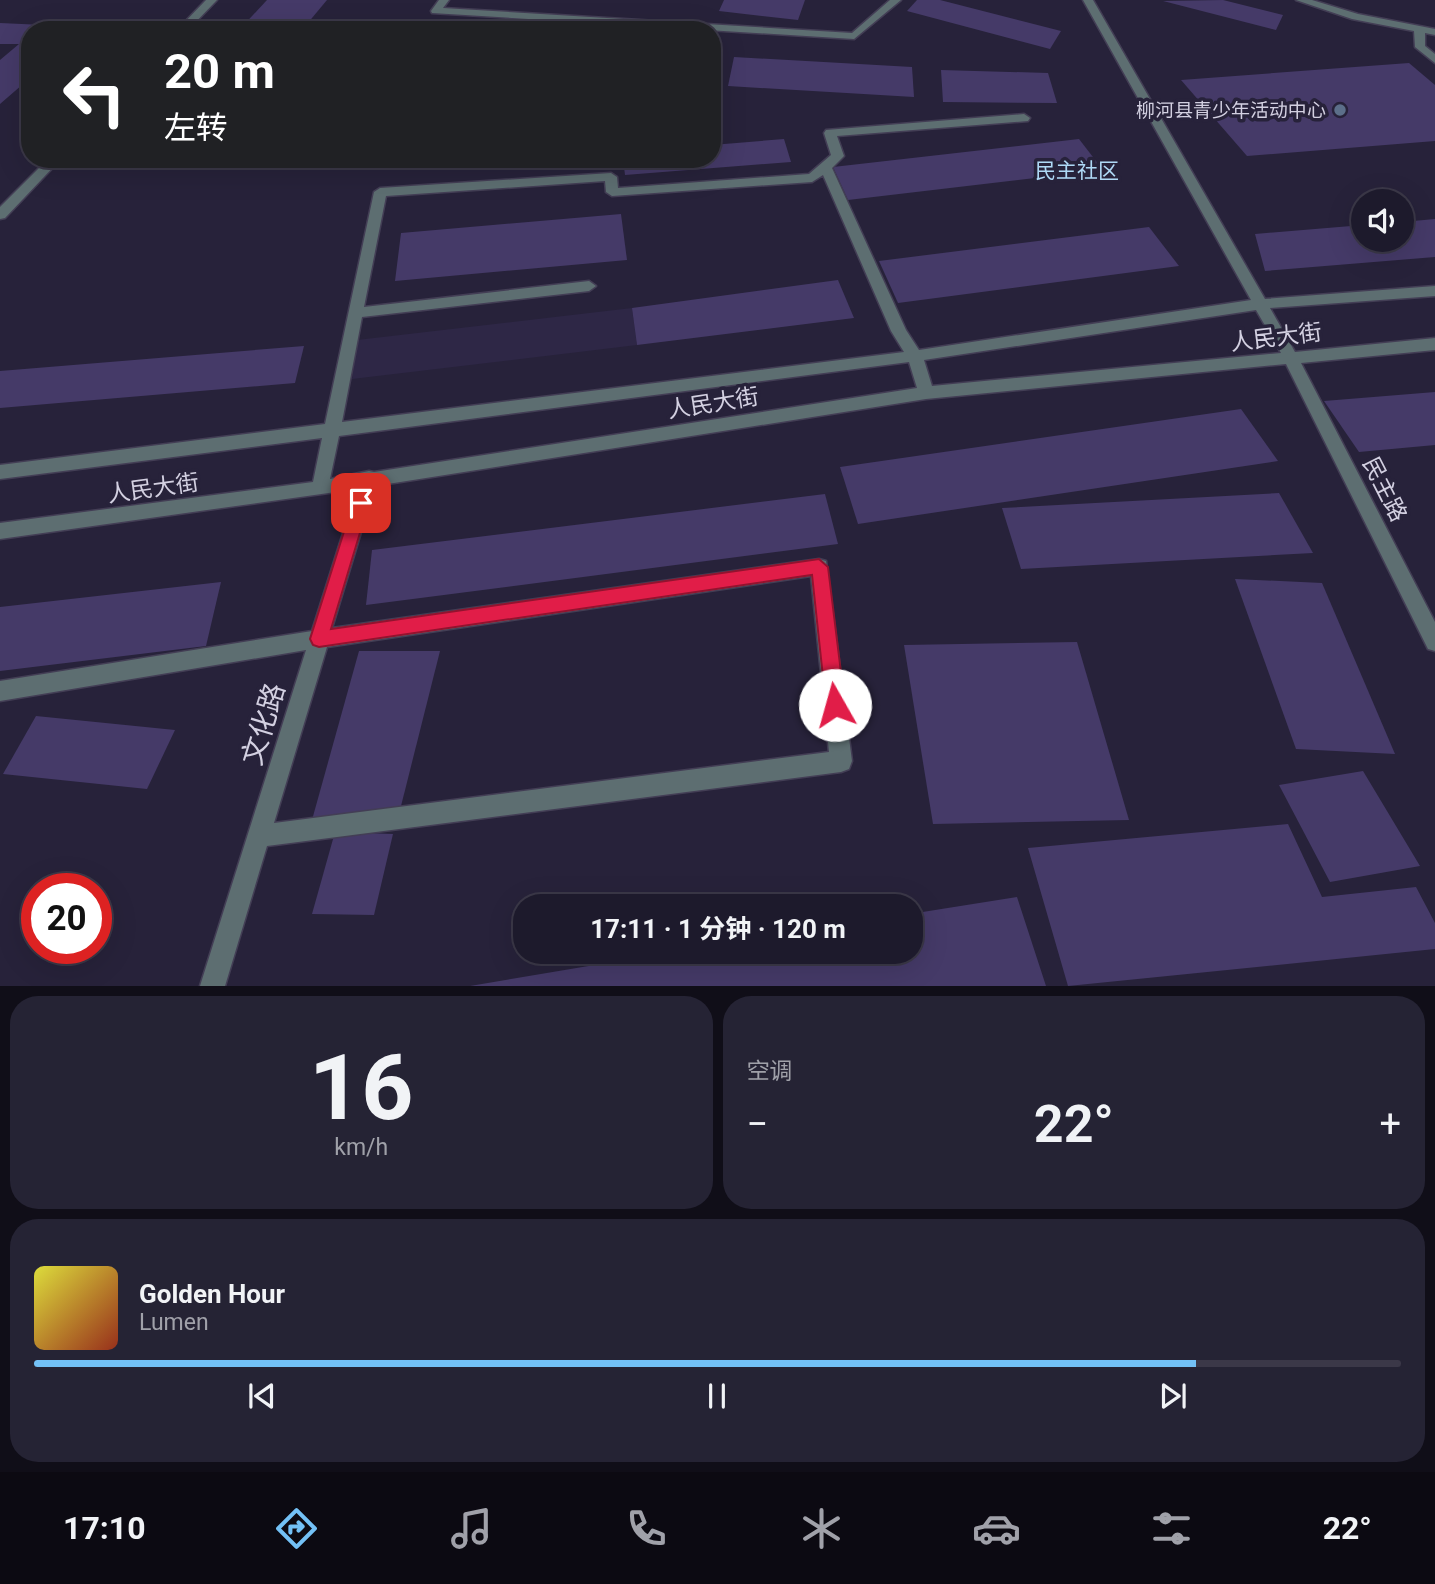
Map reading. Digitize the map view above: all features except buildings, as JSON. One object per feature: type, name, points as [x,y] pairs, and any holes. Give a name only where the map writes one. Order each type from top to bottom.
[{"type":"street","points":[[191,21],[212,0]]},
{"type":"street","points":[[444,0],[436,11],[603,21]]},
{"type":"street","points":[[721,28],[854,36],[896,0]]},
{"type":"street","name":"民主路","points":[[1088,0],[1291,358],[1435,642]]},
{"type":"street","points":[[1301,0],[1356,17],[1435,32]]},
{"type":"street","points":[[1419,28],[1420,47],[1435,60]]},
{"type":"street","points":[[320,488],[380,192],[611,177],[612,191],[813,178],[838,156],[830,133],[1024,118]]},
{"type":"street","points":[[825,166],[899,331],[915,356],[926,393]]},
{"type":"street","points":[[0,215],[46,168]]},
{"type":"street","points":[[356,313],[589,286]]},
{"type":"street","name":"人民大街","points":[[0,472],[915,356],[1260,304],[1435,291]]},
{"type":"street","name":"人民大街","points":[[0,531],[320,488],[369,478],[926,393],[1435,344]]},
{"type":"street","name":"文化路","points":[[212,985],[369,478]]},
{"type":"street","points":[[0,691],[319,639],[819,567],[841,761],[258,836]]},
{"type":"shaded area","points":[[632,308],[637,345],[352,379],[357,340]]},
{"type":"place","name":"柳河县青少年活动中心","points":[[1340,110]]},
{"type":"district","name":"民主社区","points":[[1077,171]]},
{"type":"route","points":[[361,503],[319,639],[819,567],[835,705]]}]
